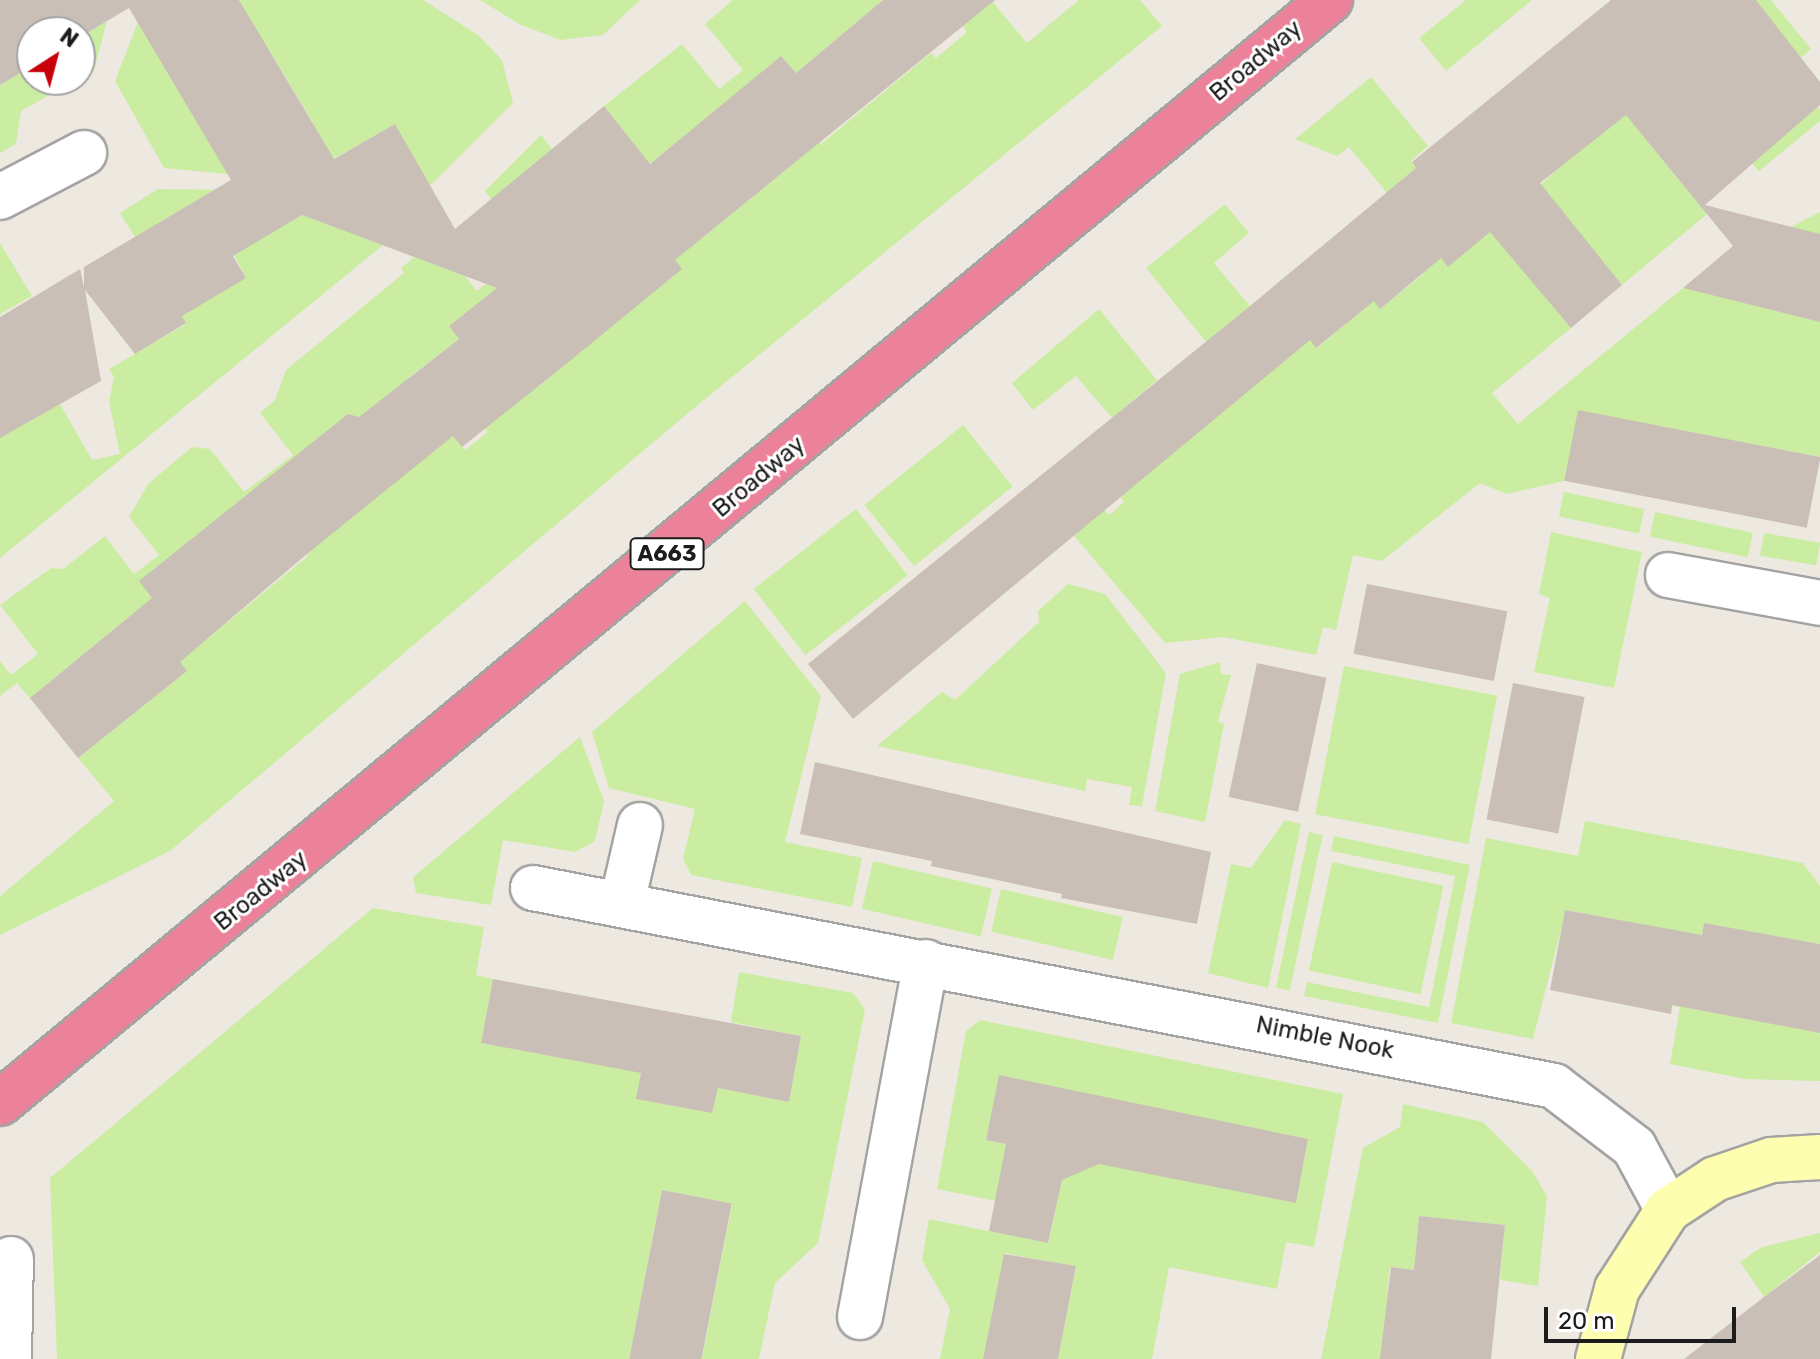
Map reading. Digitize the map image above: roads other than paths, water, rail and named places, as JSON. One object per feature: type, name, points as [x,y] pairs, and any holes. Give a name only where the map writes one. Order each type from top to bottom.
[{"type":"highway","name":"Broadway","points":[[0,1103],[1330,0]]},
{"type":"street","points":[[0,197],[84,153]]},
{"type":"street","points":[[1668,575],[1820,603]]},
{"type":"street","points":[[622,903],[640,825]]},
{"type":"street","name":"Nimble Nook","points":[[533,888],[1554,1086],[1634,1147],[1668,1210]]},
{"type":"street","points":[[860,1317],[926,962]]},
{"type":"street","points":[[1598,1359],[1617,1289],[1668,1210],[1715,1179],[1771,1160],[1820,1157]]},
{"type":"street","points":[[9,1359],[11,1259]]}]
